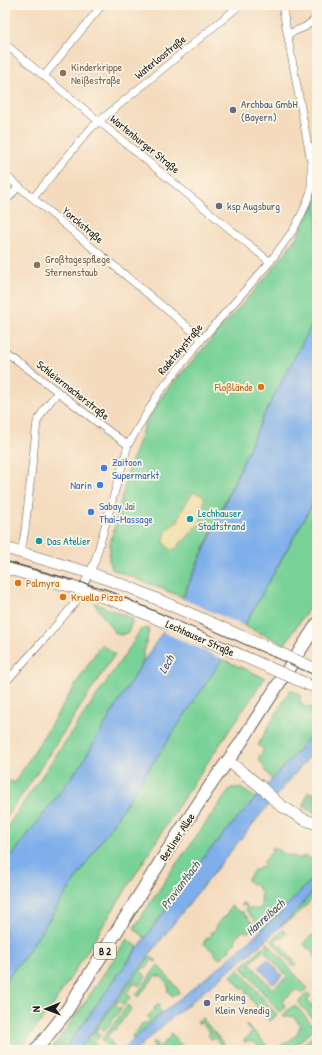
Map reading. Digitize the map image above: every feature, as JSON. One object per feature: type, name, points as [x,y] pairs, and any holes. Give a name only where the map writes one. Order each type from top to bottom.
[{"type":"main road","name":"Berliner Allee","points":[[36,1050],[64,1015],[169,848],[228,761],[317,624]]},
{"type":"street","points":[[44,76],[102,5]]},
{"type":"street","name":"Waterloostraße","points":[[34,198],[91,128],[240,5]]},
{"type":"street","name":"Radetzkystraße","points":[[5,683],[75,603],[95,561],[128,445],[158,394],[202,339],[270,262],[294,229],[309,197],[312,175],[309,148],[282,5]]},
{"type":"street","points":[[288,34],[305,27],[317,18]]},
{"type":"street","name":"Wartenburger Straße","points":[[5,44],[270,262]]},
{"type":"street","points":[[309,148],[317,145]]},
{"type":"street","name":"Yorckstraße","points":[[5,175],[202,339]]},
{"type":"street","points":[[5,202],[19,186]]},
{"type":"street","name":"Schleiermacherstraße","points":[[5,351],[98,424],[128,445]]},
{"type":"street","points":[[5,568],[20,553],[23,542],[37,422],[45,408],[58,392]]},
{"type":"street","name":"Lechhauser Straße","points":[[5,548],[90,573],[129,587],[317,669]]},
{"type":"street","name":"Lechhauser Straße","points":[[5,568],[82,589],[123,604],[312,686]]},
{"type":"street","points":[[228,761],[275,800],[298,816],[317,824]]},
{"type":"green space","points":[[317,155],[317,173],[315,157]]},
{"type":"green space","points":[[317,173],[317,315],[264,415],[182,597],[112,569],[109,562],[110,544],[129,469],[145,423],[165,392],[274,268],[298,235],[311,209]]},
{"type":"green space","points":[[317,496],[317,596],[285,644],[244,626]]},
{"type":"green space","points":[[94,603],[133,619],[128,633],[120,635],[114,632]]},
{"type":"green space","points":[[149,628],[143,662],[82,763],[5,865],[5,830],[132,644],[140,630]]},
{"type":"green space","points":[[101,644],[115,654],[25,791],[5,818],[5,788],[11,780],[14,784]]},
{"type":"green space","points":[[222,659],[265,678],[184,797],[52,1007],[19,1050],[5,1050],[5,981],[24,957]]},
{"type":"green space","points":[[290,690],[300,694],[300,702],[306,707],[314,708],[317,704],[317,729],[272,780],[259,760],[259,757],[264,750],[258,745]]},
{"type":"green space","points":[[231,788],[240,788],[256,798],[206,854],[145,938],[134,928],[174,867]]},
{"type":"green space","points":[[308,792],[317,793],[317,814],[303,807]]},
{"type":"green space","points":[[272,847],[280,850],[279,852],[302,859],[302,856],[311,858],[312,861],[316,860],[317,874],[278,915],[262,929],[245,909],[247,907],[244,905],[242,906],[241,904],[243,902],[249,909],[251,908],[253,910],[255,908],[257,910],[262,906],[260,904],[262,902],[262,898],[260,895],[262,893],[254,884],[252,885],[247,880],[255,869],[257,871],[260,867],[262,868],[265,865],[263,863],[273,850],[271,849]]},
{"type":"green space","points":[[316,888],[312,899],[307,905],[295,916],[277,928],[295,912]]},
{"type":"green space","points":[[231,906],[241,913],[242,911],[255,926],[249,932],[243,931],[237,935],[235,943],[229,948],[230,950],[219,959],[210,948],[209,949],[203,943],[208,937],[210,938],[212,935],[210,933],[216,929],[215,927],[220,920],[226,916]]},
{"type":"green space","points":[[283,930],[286,934],[281,938],[280,936],[275,941],[279,946],[281,945],[296,964],[293,966],[290,964],[292,962],[291,960],[288,961],[272,941]]},
{"type":"green space","points":[[317,933],[317,960],[314,956],[315,955],[303,943],[312,935],[314,936]]},
{"type":"green space","points":[[127,939],[138,947],[64,1050],[51,1050],[83,1005]]},
{"type":"green space","points":[[268,943],[306,987],[306,990],[302,994],[297,989],[282,1001],[286,1007],[282,1011],[278,1011],[242,967],[264,946],[267,949],[269,948],[266,944]],"holes":[[[264,950],[287,977],[272,989],[250,963]]]},
{"type":"green space","points":[[150,956],[157,961],[152,960],[146,968],[144,967],[141,971],[146,976],[139,986],[135,983],[126,993],[131,997],[123,1006],[123,1004],[119,1001],[115,1006],[120,1009],[121,1007],[122,1008],[103,1032],[104,1030],[99,1027],[96,1032],[101,1035],[97,1040],[91,1035]]},
{"type":"green space","points":[[158,965],[180,992],[172,996],[167,990],[169,988],[167,986],[168,984],[160,975],[159,977],[156,975],[138,997],[136,995]]},
{"type":"green space","points":[[238,969],[277,1015],[269,1021],[259,1007],[258,1008],[250,998],[251,997],[248,993],[247,995],[245,993],[247,991],[244,988],[242,989],[231,976]]},
{"type":"green space","points":[[308,993],[311,996],[307,1000],[317,1011],[317,1024],[299,1003],[299,1001]]},
{"type":"green space","points":[[158,1003],[160,1006],[158,1008],[162,1012],[134,1039],[132,1036],[144,1022],[146,1024],[150,1020],[147,1017],[155,1009],[154,1008]]},
{"type":"green space","points":[[128,1005],[132,1008],[115,1030],[113,1029],[107,1037],[115,1047],[113,1048],[114,1050],[111,1050],[103,1041],[103,1038]]},
{"type":"green space","points":[[293,1006],[297,1007],[315,1028],[290,1050],[275,1050],[299,1033],[297,1031],[300,1029],[300,1025],[293,1016],[291,1017],[288,1015],[285,1018],[283,1015]]},
{"type":"green space","points":[[202,1018],[229,1050],[225,1050],[215,1038],[212,1040],[208,1035],[210,1033],[201,1022],[199,1024],[197,1022]]},
{"type":"green space","points":[[247,1025],[270,1050],[261,1050],[250,1041],[244,1042],[244,1040],[252,1033],[246,1027]]},
{"type":"green space","points":[[171,1033],[187,1050],[157,1050],[152,1044],[154,1041],[158,1044],[156,1047],[157,1049],[171,1036]]},
{"type":"green space","points":[[317,1033],[317,1050],[296,1050]]},
{"type":"green space","points":[[89,1036],[96,1043],[91,1050],[79,1050]]},
{"type":"sand","name":"Lechhauser Stadtstrand","points":[[193,492],[202,495],[205,499],[201,516],[201,524],[180,543],[178,547],[171,551],[164,543],[166,533],[169,528],[178,522],[181,512]]},
{"type":"water","name":"Lech","points":[[317,315],[317,496],[244,626],[24,957],[5,981],[5,865],[82,763],[131,681],[180,605],[264,415]]},
{"type":"water","points":[[317,729],[317,748],[255,821],[195,896],[79,1050],[64,1050],[206,854]]},
{"type":"water","points":[[317,874],[317,886],[295,912],[266,940],[168,1021],[136,1050],[122,1050],[162,1013],[223,964],[278,915]]},
{"type":"water","points":[[268,959],[282,976],[273,984],[259,967]]},
{"type":"pier","points":[[181,598],[246,627],[224,660],[161,631]]},
{"type":"tram line","points":[[5,561],[105,589],[317,683]]},
{"type":"tram line","points":[[199,624],[317,676]]},
{"type":"place","name":"Kinderkrippe Neißestraße","points":[[63,73]]},
{"type":"place","name":"Archbau GmbH (Bayern)","points":[[233,110]]},
{"type":"place","name":"ksp Augsburg","points":[[219,206]]},
{"type":"place","name":"Großtagespflege Sternenstaub","points":[[37,265]]},
{"type":"place","name":"Floßlände","points":[[261,387]]},
{"type":"place","name":"Zaitoon Supermarkt","points":[[104,468]]},
{"type":"place","name":"Narin","points":[[100,485]]},
{"type":"place","name":"Sabay Jai Thai-Massage","points":[[91,512]]},
{"type":"place","name":"Lechhauser Stadtstrand","points":[[190,519]]},
{"type":"place","name":"Das Atelier","points":[[39,541]]},
{"type":"place","name":"Palmyra","points":[[18,583]]},
{"type":"place","name":"Kruella Pizza","points":[[63,597]]},
{"type":"place","name":"Parking Klein Venedig","points":[[207,1003]]},
{"type":"water label","name":"Proviantbach","points":[[180,885]]},
{"type":"water label","name":"Hanreibach","points":[[265,917]]}]
